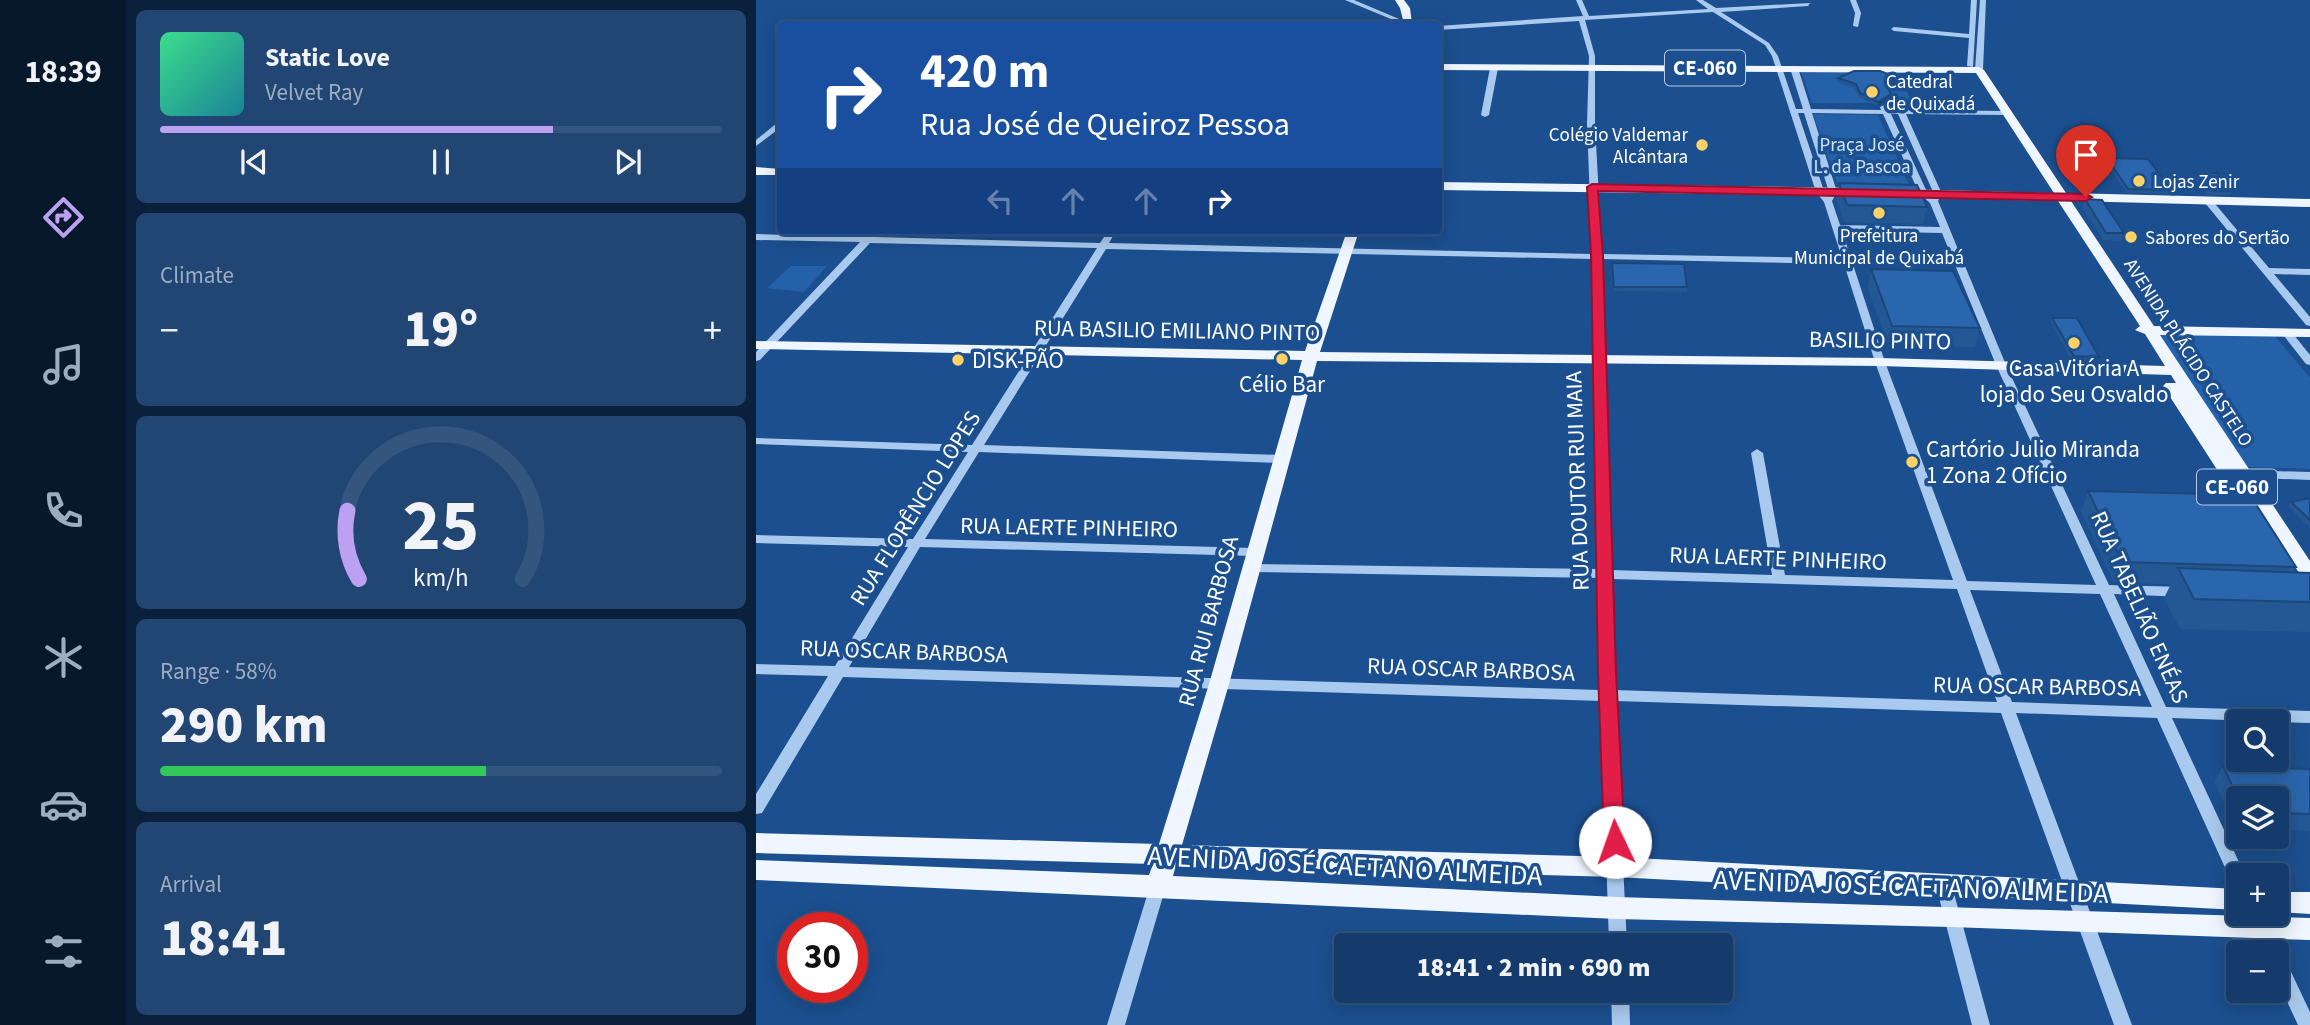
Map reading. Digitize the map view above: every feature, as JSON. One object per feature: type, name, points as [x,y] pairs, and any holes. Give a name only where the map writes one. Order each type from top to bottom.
[{"type":"main road","points":[[1399,0],[1405,8],[1407,21]]},
{"type":"main road","name":"CE-060","points":[[1442,67],[1975,70]]},
{"type":"main road","name":"AVENIDA PLÁCIDO CASTELO","points":[[1975,70],[2304,580]]},
{"type":"main road","points":[[756,171],[777,172]]},
{"type":"main road","points":[[1442,186],[2310,203]]},
{"type":"main road","name":"RUA RUI BARBOSA","points":[[1158,886],[1219,684],[1311,355],[1351,235]]},
{"type":"main road","points":[[2142,330],[2310,333]]},
{"type":"main road","name":"RUA BASILIO EMILIANO PINTO","points":[[762,345],[1598,359]]},
{"type":"main road","name":"BASILIO PINTO","points":[[1598,359],[1880,362],[2169,371]]},
{"type":"main road","name":"AVENIDA JOSÉ CAETANO ALMEIDA","points":[[756,843],[1616,867],[2226,899]]},
{"type":"main road","name":"AVENIDA JOSÉ CAETANO ALMEIDA","points":[[756,870],[1617,908],[2084,920],[2226,920]]},
{"type":"main road","points":[[2289,902],[2310,902]]},
{"type":"main road","name":"AVENIDA JOSÉ CAETANO ALMEIDA","points":[[2289,925],[2310,929]]},
{"type":"street","points":[[1349,0],[1401,21]]},
{"type":"street","name":"RUA DOUTOR RUI MAIA","points":[[1579,0],[1590,46],[1591,68],[1592,187],[1597,255],[1604,574],[1618,933]]},
{"type":"street","points":[[1699,0],[1767,44],[1775,56],[1791,108],[1827,195]]},
{"type":"street","points":[[1853,0],[1858,13],[1856,26]]},
{"type":"street","points":[[1974,0],[1971,40],[1975,70]]},
{"type":"street","points":[[1975,70],[1980,45],[1983,0]]},
{"type":"street","points":[[1442,28],[1711,10],[1756,3],[1808,4]]},
{"type":"street","points":[[1973,11],[1982,12]]},
{"type":"street","points":[[1894,29],[1971,40],[1980,45]]},
{"type":"street","points":[[1485,115],[1494,68]]},
{"type":"street","points":[[1794,68],[1807,108],[1836,228],[1846,261],[1859,282],[1880,362],[2123,1025]]},
{"type":"street","points":[[1791,108],[1999,109]]},
{"type":"street","name":"RUA TABELIÃO ENÉAS","points":[[1885,109],[1931,196],[1963,284],[2231,863]]},
{"type":"street","points":[[1900,109],[1931,196]]},
{"type":"street","points":[[756,144],[777,127]]},
{"type":"street","points":[[2208,201],[2310,323]]},
{"type":"street","points":[[1836,228],[1945,230]]},
{"type":"street","points":[[756,358],[762,345],[872,235]]},
{"type":"street","name":"RUA FLORÊNCIO LOPES","points":[[756,808],[916,544],[1109,235]]},
{"type":"street","points":[[756,237],[1846,261]]},
{"type":"street","points":[[2266,271],[2310,272]]},
{"type":"street","points":[[2286,332],[2310,362]]},
{"type":"street","points":[[756,442],[1282,459]]},
{"type":"street","points":[[1757,453],[1779,579]]},
{"type":"street","points":[[2236,474],[2310,476]]},
{"type":"street","name":"RUA LAERTE PINHEIRO","points":[[756,539],[1604,574],[2198,592]]},
{"type":"street","name":"RUA OSCAR BARBOSA","points":[[756,669],[2310,717]]},
{"type":"street","name":"RUA RUI BARBOSA","points":[[1116,1025],[1158,886]]},
{"type":"street","points":[[1944,886],[1980,1025]]},
{"type":"street","points":[[2289,987],[2307,1025]]},
{"type":"street","points":[[1620,1003],[1621,1025]]},
{"type":"green space","points":[[1801,71],[1898,72],[1910,98],[1930,98],[1933,104],[1883,103],[1890,97],[1854,86],[1859,97],[1872,103],[1812,103]]},
{"type":"green space","name":"Praça José L. da Pascoa","points":[[1813,114],[1878,115],[1911,189],[1839,188]]},
{"type":"green space","points":[[1848,253],[1946,255],[1951,266],[1852,264]]},
{"type":"green space","points":[[791,266],[827,266],[804,292],[767,288]]},
{"type":"green space","points":[[2158,333],[2274,335],[2310,378],[2310,469],[2247,467]]},
{"type":"building","name":"Catedral de Quixadá","points":[[1854,71],[1880,71],[1900,79],[1886,84],[1891,94],[1878,102],[1860,93],[1856,84],[1838,78]]},
{"type":"building","name":"Lojas Zenir","points":[[2107,158],[2148,159],[2171,190],[2128,189]]},
{"type":"building","points":[[2195,173],[2217,173],[2232,191],[2209,190]]},
{"type":"building","points":[[1839,183],[1917,185],[1927,207],[1847,205]]},
{"type":"building","points":[[2085,199],[2102,200],[2124,233],[2106,233]]},
{"type":"building","points":[[1612,263],[1684,264],[1687,287],[1614,287]]},
{"type":"building","points":[[1871,269],[1953,271],[1980,328],[1892,326]]},
{"type":"building","name":"Casa Vitória A loja do Seu Osvaldo","points":[[2052,318],[2077,318],[2099,357],[2074,356]]},
{"type":"building","points":[[2088,491],[2250,495],[2296,567],[2122,562]]},
{"type":"building","points":[[2310,498],[2310,520],[2291,502]]},
{"type":"building","points":[[2178,568],[2310,573],[2310,602],[2194,599]]},
{"type":"building","points":[[2223,766],[2226,766],[2226,772],[2289,772],[2289,768],[2310,769],[2310,814],[2289,813],[2289,786],[2232,786]]},
{"type":"place","name":"Catedral de Quixadá","points":[[1872,92]]},
{"type":"place","name":"Colégio Valdemar Alcântara","points":[[1702,145]]},
{"type":"place","name":"Lojas Zenir","points":[[2139,181]]},
{"type":"place","name":"Prefeitura Municipal de Quixabá","points":[[1879,213]]},
{"type":"place","name":"Sabores do Sertão","points":[[2131,237]]},
{"type":"place","name":"Casa Vitória A loja do Seu Osvaldo","points":[[2074,343]]},
{"type":"place","name":"Célio Bar","points":[[1282,359]]},
{"type":"place","name":"DISK-PÃO","points":[[958,360]]},
{"type":"place","name":"Cartório Julio Miranda 1 Zona 2 Ofício","points":[[1912,462]]},
{"type":"route","points":[[1615,842],[1607,672],[1597,255],[1592,187],[2086,197]]}]
